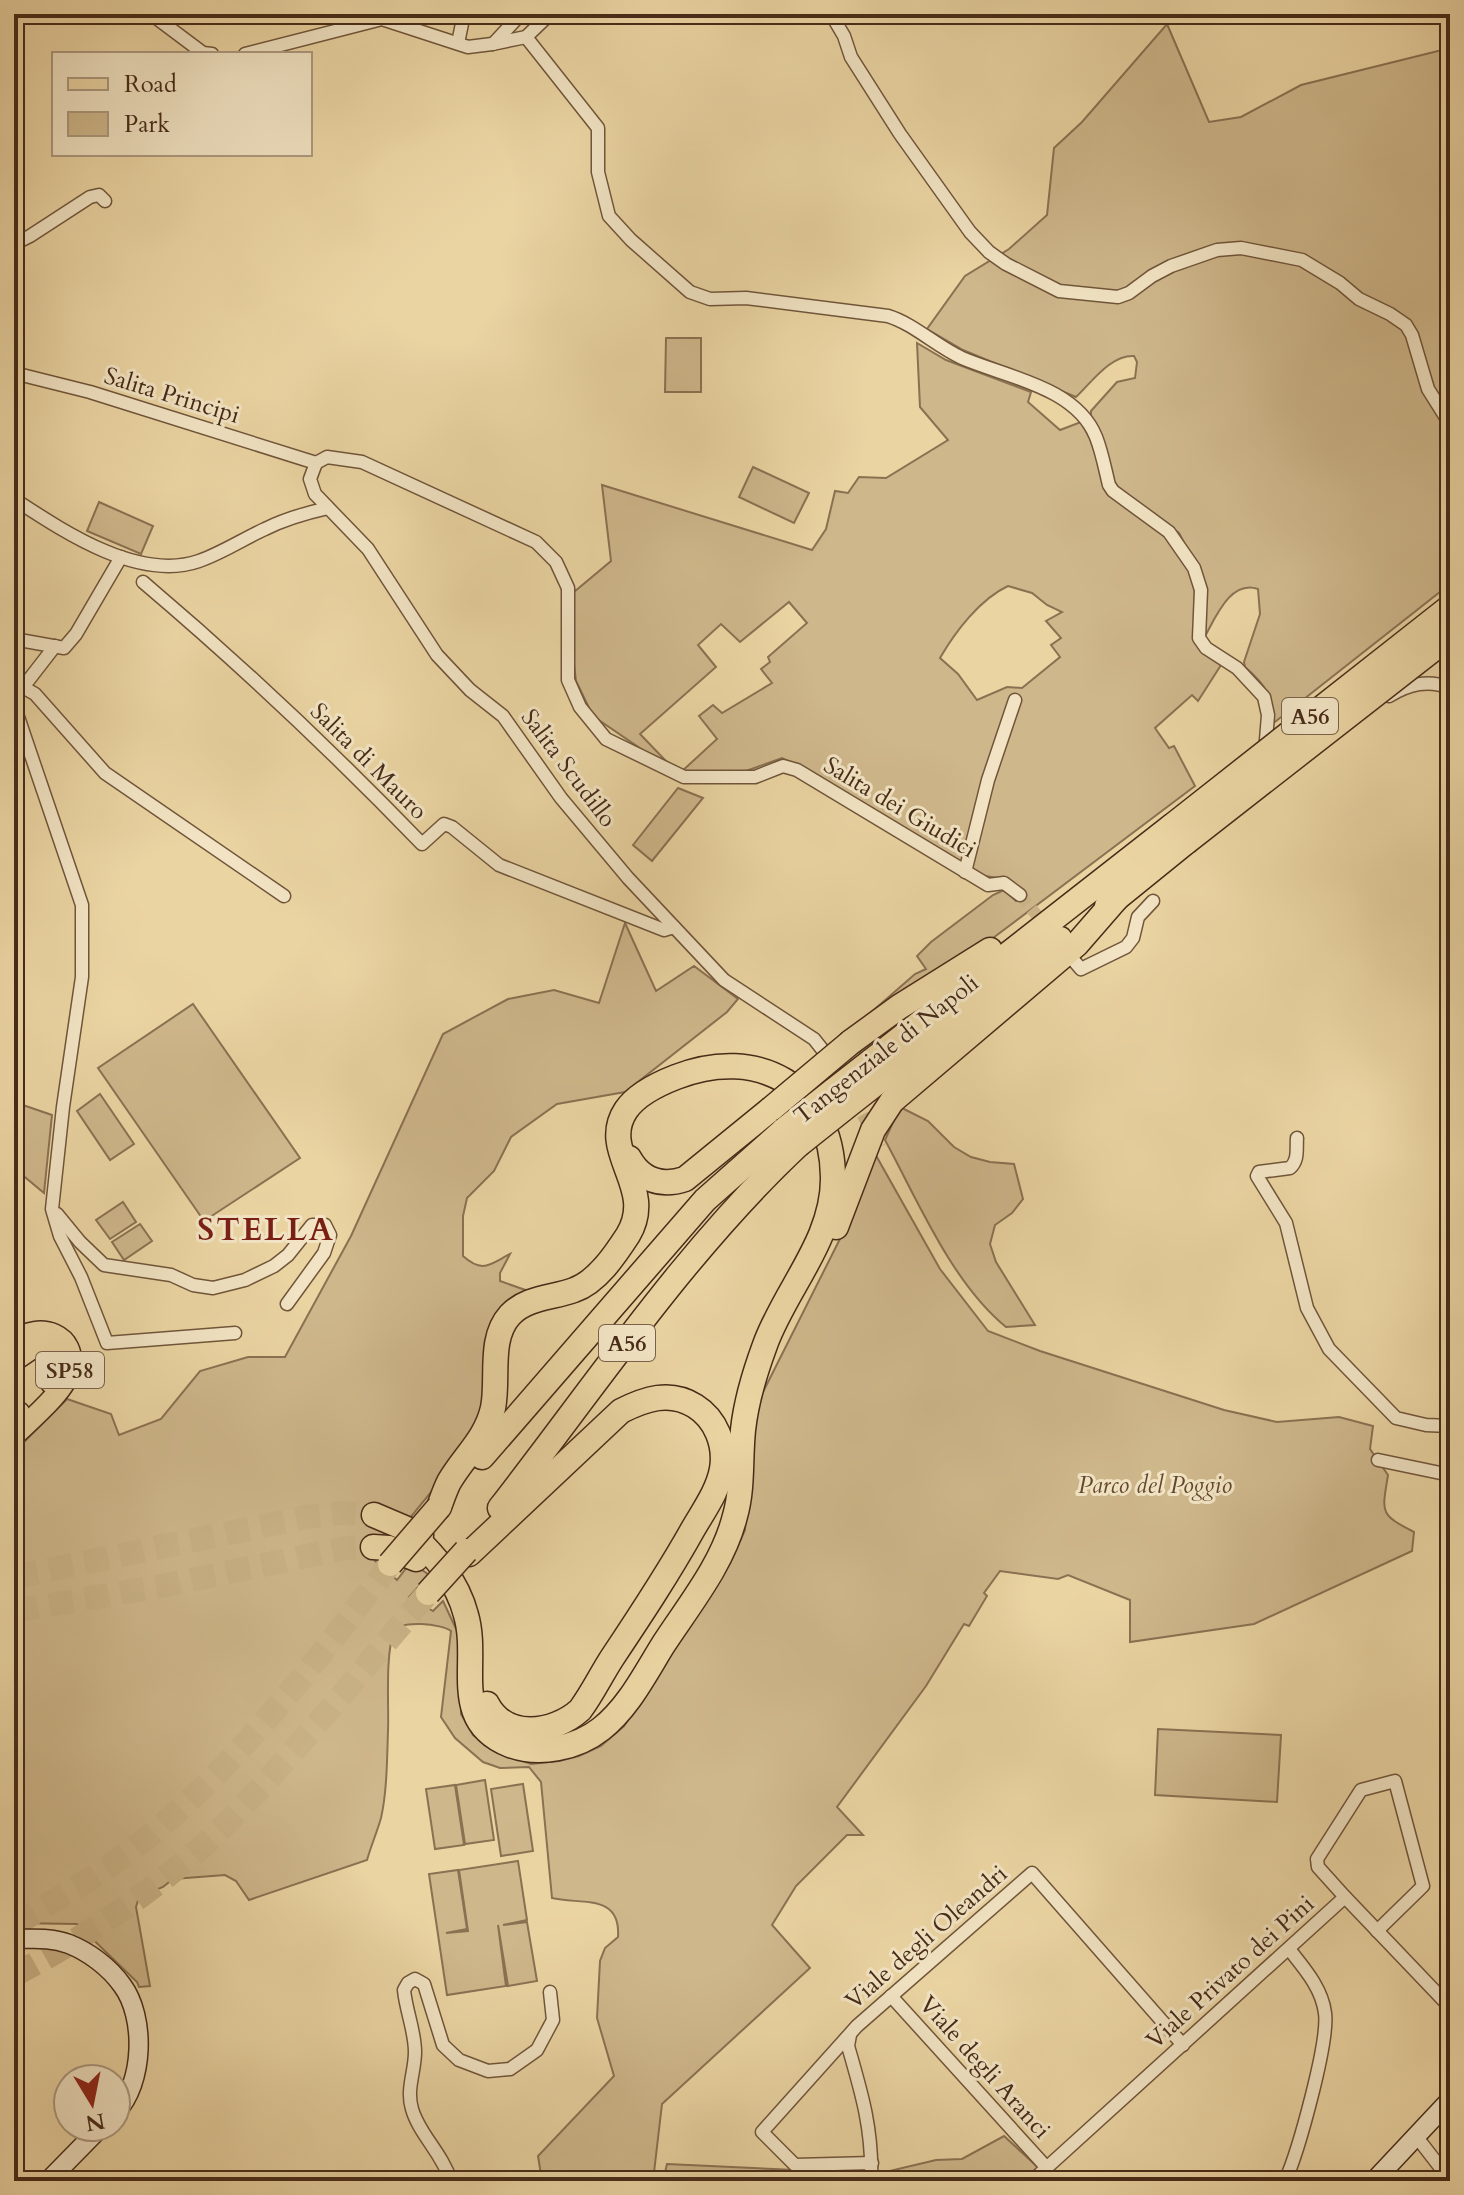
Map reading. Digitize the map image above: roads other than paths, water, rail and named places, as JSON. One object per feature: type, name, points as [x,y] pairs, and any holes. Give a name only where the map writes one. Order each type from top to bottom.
[{"type":"highway","name":"Tangenziale di Napoli","points":[[390,1564],[679,1229],[734,1172],[784,1128],[837,1090],[1117,898],[1179,834],[1450,607]]},
{"type":"highway","name":"Tangenziale di Napoli","points":[[837,1090],[1087,890],[1179,834],[1450,636]]},
{"type":"highway","points":[[664,1581],[718,1519],[727,1499],[734,1476],[736,1423],[751,1362],[819,1220],[825,1194],[825,1166],[814,1124],[801,1104],[784,1087],[750,1074],[722,1072],[676,1084],[639,1107],[627,1127],[627,1153],[640,1173],[660,1183],[676,1182],[692,1175],[784,1128],[851,1042],[922,993],[1087,890]]},
{"type":"highway","points":[[746,1413],[833,1234],[873,1130],[884,1110],[912,1082],[1077,944],[1117,898]]},
{"type":"highway","points":[[408,1530],[439,1562],[460,1596],[470,1634],[470,1698],[477,1717],[490,1734],[513,1746],[535,1750],[564,1747],[591,1736],[614,1717],[707,1576],[727,1540],[740,1494],[746,1413],[765,1343],[825,1224],[831,1205],[833,1167],[828,1140],[819,1117],[798,1089],[767,1071],[727,1065],[670,1079],[646,1091],[628,1107],[620,1124],[618,1141],[636,1195],[630,1231],[592,1280],[573,1291],[527,1304],[505,1321],[498,1337],[490,1419],[480,1440],[449,1482],[439,1507]]},
{"type":"highway","name":"Tangenziale di Napoli","points":[[467,1552],[693,1258],[740,1202],[784,1128]]},
{"type":"highway","points":[[374,1515],[430,1540],[450,1558],[464,1575],[476,1601],[482,1628],[485,1700],[497,1719],[516,1728],[537,1730],[550,1727],[580,1710],[664,1581],[715,1490],[723,1458],[721,1441],[713,1422],[698,1407],[667,1397],[643,1401],[608,1420],[467,1552],[445,1575],[428,1593]]},
{"type":"highway","points":[[526,1475],[575,1429]]},
{"type":"highway","points":[[373,1547],[389,1548],[410,1556],[441,1582],[457,1612],[470,1673]]},
{"type":"main road","name":"SP58","points":[[14,1341],[37,1331],[53,1332],[64,1339],[70,1353],[71,1370],[65,1383],[15,1421]]},
{"type":"main road","name":"SP58","points":[[14,1361],[29,1349],[44,1346],[55,1355],[58,1369],[50,1384],[15,1421]]},
{"type":"main road","points":[[14,1939],[42,1938],[69,1944],[100,1963],[122,1984],[132,2006],[139,2050],[132,2086]]},
{"type":"main road","points":[[1374,2181],[1450,2100]]},
{"type":"main road","points":[[48,2181],[85,2143]]},
{"type":"street","points":[[151,14],[202,52]]},
{"type":"street","points":[[458,43],[464,14]]},
{"type":"street","points":[[492,44],[521,14]]},
{"type":"street","points":[[253,52],[382,19],[468,47],[492,44],[526,37],[550,14]]},
{"type":"street","points":[[831,14],[844,36],[851,57],[900,134],[970,232],[1006,264],[1059,291],[1118,297],[1171,266],[1217,250],[1241,248],[1302,260],[1340,283],[1359,299],[1406,325],[1412,335],[1428,389],[1450,424]]},
{"type":"street","points":[[526,37],[598,128],[598,172],[609,216],[654,261],[695,295],[710,299],[746,298],[888,316],[898,319],[941,347],[1044,390],[1077,409],[1096,437],[1113,491],[1159,523],[1176,540],[1194,568],[1201,590],[1198,630],[1201,643],[1237,668],[1264,697],[1268,715],[1264,749],[1272,762],[1285,767],[1302,763],[1402,688],[1428,683],[1450,688]]},
{"type":"street","points":[[14,244],[90,197],[99,195],[105,201]]},
{"type":"street","name":"Salita Principi","points":[[14,373],[90,392],[316,463]]},
{"type":"street","name":"Salita dei Giudici","points":[[316,463],[327,457],[362,462],[536,542],[556,562],[568,588],[568,680],[580,707],[606,739],[684,777],[755,777],[783,766],[797,770],[988,885],[1004,883],[1020,895]]},
{"type":"street","name":"Salita Scudillo","points":[[316,463],[310,479],[315,494],[368,549],[437,655],[470,690],[503,716],[561,798],[628,878],[724,980],[814,1039],[837,1090]]},
{"type":"street","points":[[14,499],[121,557],[139,563],[170,566],[198,561],[296,515],[328,508]]},
{"type":"street","points":[[121,557],[76,634],[19,684],[35,694],[105,773],[284,896]]},
{"type":"street","name":"Salita di Mauro","points":[[143,582],[339,759],[422,844],[444,824],[499,865],[664,930],[674,927]]},
{"type":"street","points":[[14,639],[60,647]]},
{"type":"street","points":[[965,872],[988,780],[1015,700]]},
{"type":"street","points":[[14,705],[82,905],[82,977],[52,1209],[60,1236],[81,1277],[107,1343],[235,1333]]},
{"type":"street","points":[[1075,962],[1081,969],[1126,947],[1133,938],[1138,917],[1153,901]]},
{"type":"street","points":[[1297,1138],[1293,1165],[1259,1172],[1258,1180],[1286,1223],[1311,1320],[1329,1349],[1396,1418],[1426,1425],[1450,1426]]},
{"type":"street","points":[[52,1209],[104,1265],[171,1275],[193,1285],[213,1288],[245,1280],[274,1266],[288,1255],[312,1225],[325,1225],[330,1235],[324,1253],[287,1304]]},
{"type":"street","points":[[1378,1460],[1449,1477]]},
{"type":"street","points":[[1345,1897],[1318,1867],[1317,1859],[1361,1790],[1395,1781],[1423,1886],[1377,1931]]},
{"type":"street","name":"Viale degli Oleandri","points":[[872,2163],[795,2165],[762,2132],[850,2035],[1032,1873],[1183,2045]]},
{"type":"street","name":"Viale Privato dei Pini","points":[[1032,2181],[1345,1897],[1450,2007]]},
{"type":"street","points":[[1285,2181],[1325,2037],[1325,2012],[1318,1989],[1289,1949]]},
{"type":"street","points":[[451,2181],[443,2159],[414,2115],[409,2094],[415,2054],[404,1990],[415,1979],[424,1984],[439,2036],[448,2052],[459,2060],[488,2071],[510,2069],[537,2050],[553,2020],[550,1992]]},
{"type":"street","name":"Viale degli Aranci","points":[[891,1996],[1047,2168]]},
{"type":"street","name":"Viale degli Oleandri","points":[[850,2035],[848,2046],[868,2114],[871,2181]]},
{"type":"street","points":[[1416,2136],[1450,2180]]},
{"type":"tunnel","points":[[1020,895],[1046,926]]},
{"type":"tunnel","points":[[837,1067],[880,1147]]},
{"type":"tunnel","points":[[14,1577],[307,1517],[342,1513],[374,1515]]},
{"type":"tunnel","points":[[14,1611],[162,1586],[345,1548],[373,1547]]},
{"type":"tunnel","points":[[14,1925],[115,1862],[182,1808],[276,1708],[390,1564]]},
{"type":"tunnel","points":[[14,1975],[69,1944],[126,1906],[205,1844],[279,1767],[428,1593]]},
{"type":"district","name":"STELLA","points":[[266,1229]]},
{"type":"park label","name":"Parco del Poggio","points":[[1155,1485]]}]
